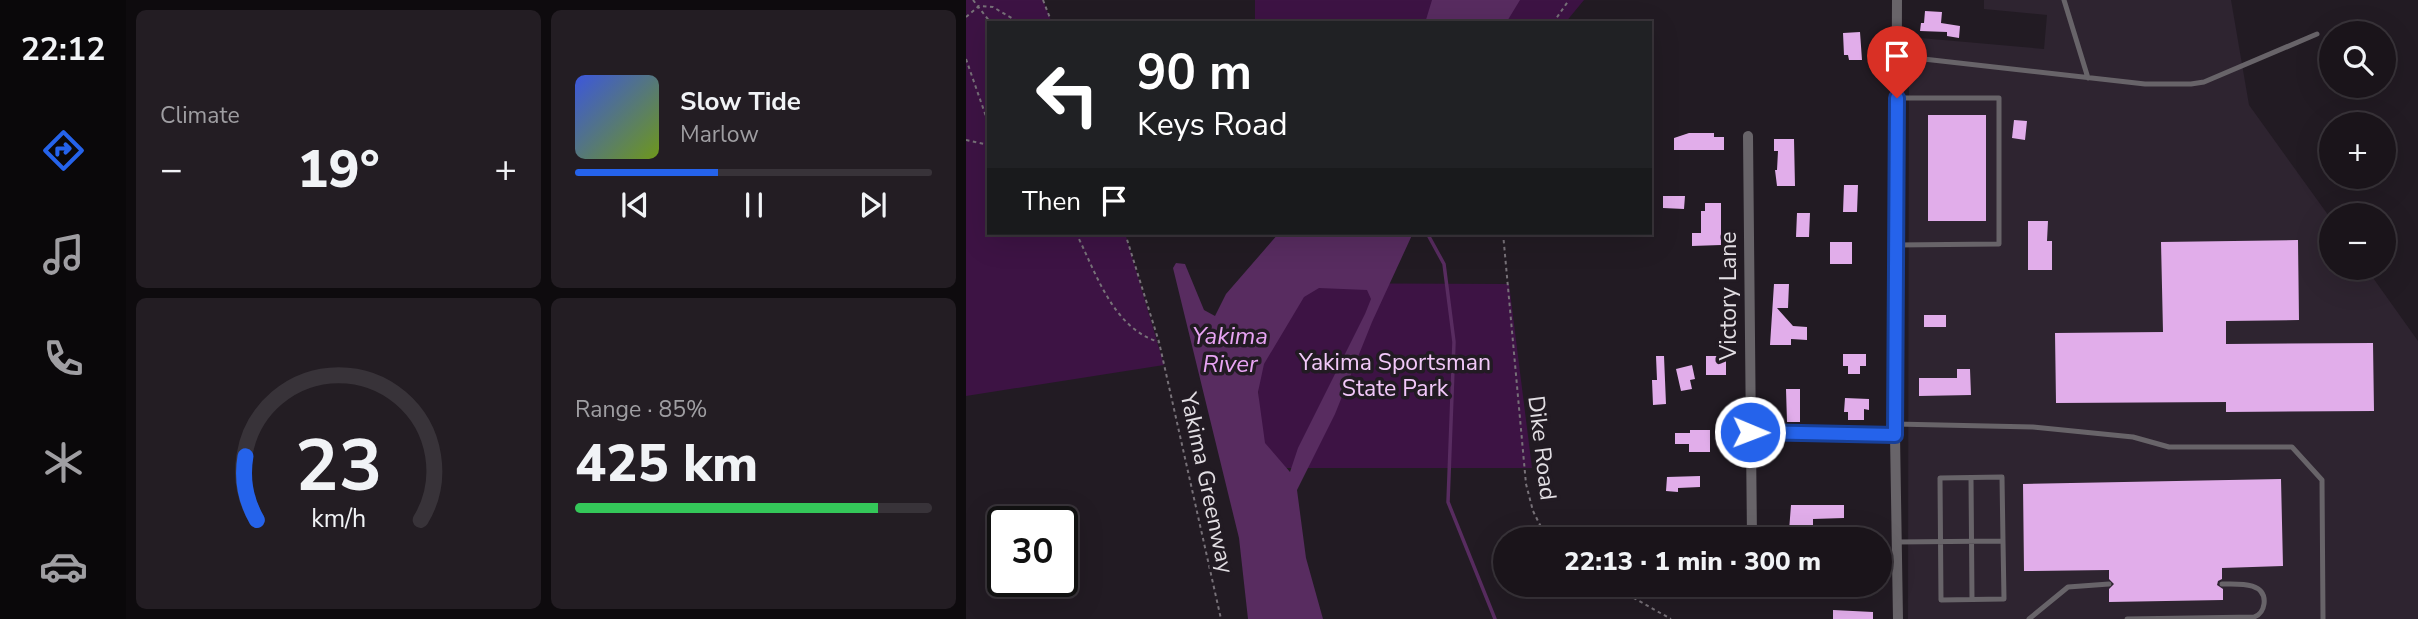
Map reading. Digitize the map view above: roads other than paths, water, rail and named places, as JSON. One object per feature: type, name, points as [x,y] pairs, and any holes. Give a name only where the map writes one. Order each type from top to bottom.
[{"type":"street","points":[[1897,0],[1895,429],[1898,619]]},
{"type":"street","name":"Victory Lane","points":[[1748,136],[1752,527]]},
{"type":"street","points":[[1750,432],[1895,429]]},
{"type":"lane","points":[[2064,0],[2088,78]]},
{"type":"lane","points":[[1897,56],[2145,84],[2191,84],[2204,82],[2317,34]]},
{"type":"lane","points":[[1896,244],[1999,244],[1999,97],[1897,98]]},
{"type":"lane","points":[[1895,429],[2033,427],[2133,437],[2169,447],[2292,446],[2322,480],[2323,619]]},
{"type":"lane","points":[[2002,477],[2003,541],[2004,599],[1941,600],[1940,478],[2002,477]]},
{"type":"lane","points":[[1971,478],[1972,599]]},
{"type":"lane","points":[[1896,542],[2003,541]]},
{"type":"lane","points":[[2127,619],[2259,615],[2264,607],[2261,592],[2244,583],[2222,584]]},
{"type":"lane","points":[[2029,619],[2068,587],[2109,584]]},
{"type":"water","points":[[1432,0],[1520,0],[1507,21],[1426,21]]},
{"type":"water","name":"Yakima River","points":[[1277,235],[1412,235],[1372,322],[1335,414],[1297,490],[1306,558],[1323,619],[1248,619],[1239,538],[1173,268],[1176,263],[1185,264],[1204,310],[1215,316],[1226,294]],"holes":[[[1319,288],[1367,290],[1371,299],[1298,448],[1290,472],[1265,443],[1258,392],[1264,364],[1304,297]]]},
{"type":"waterway","points":[[1428,235],[1444,264],[1454,342],[1448,502],[1495,619]]},
{"type":"park label","name":"Yakima Sportsman State Park","points":[[1395,375]]}]
